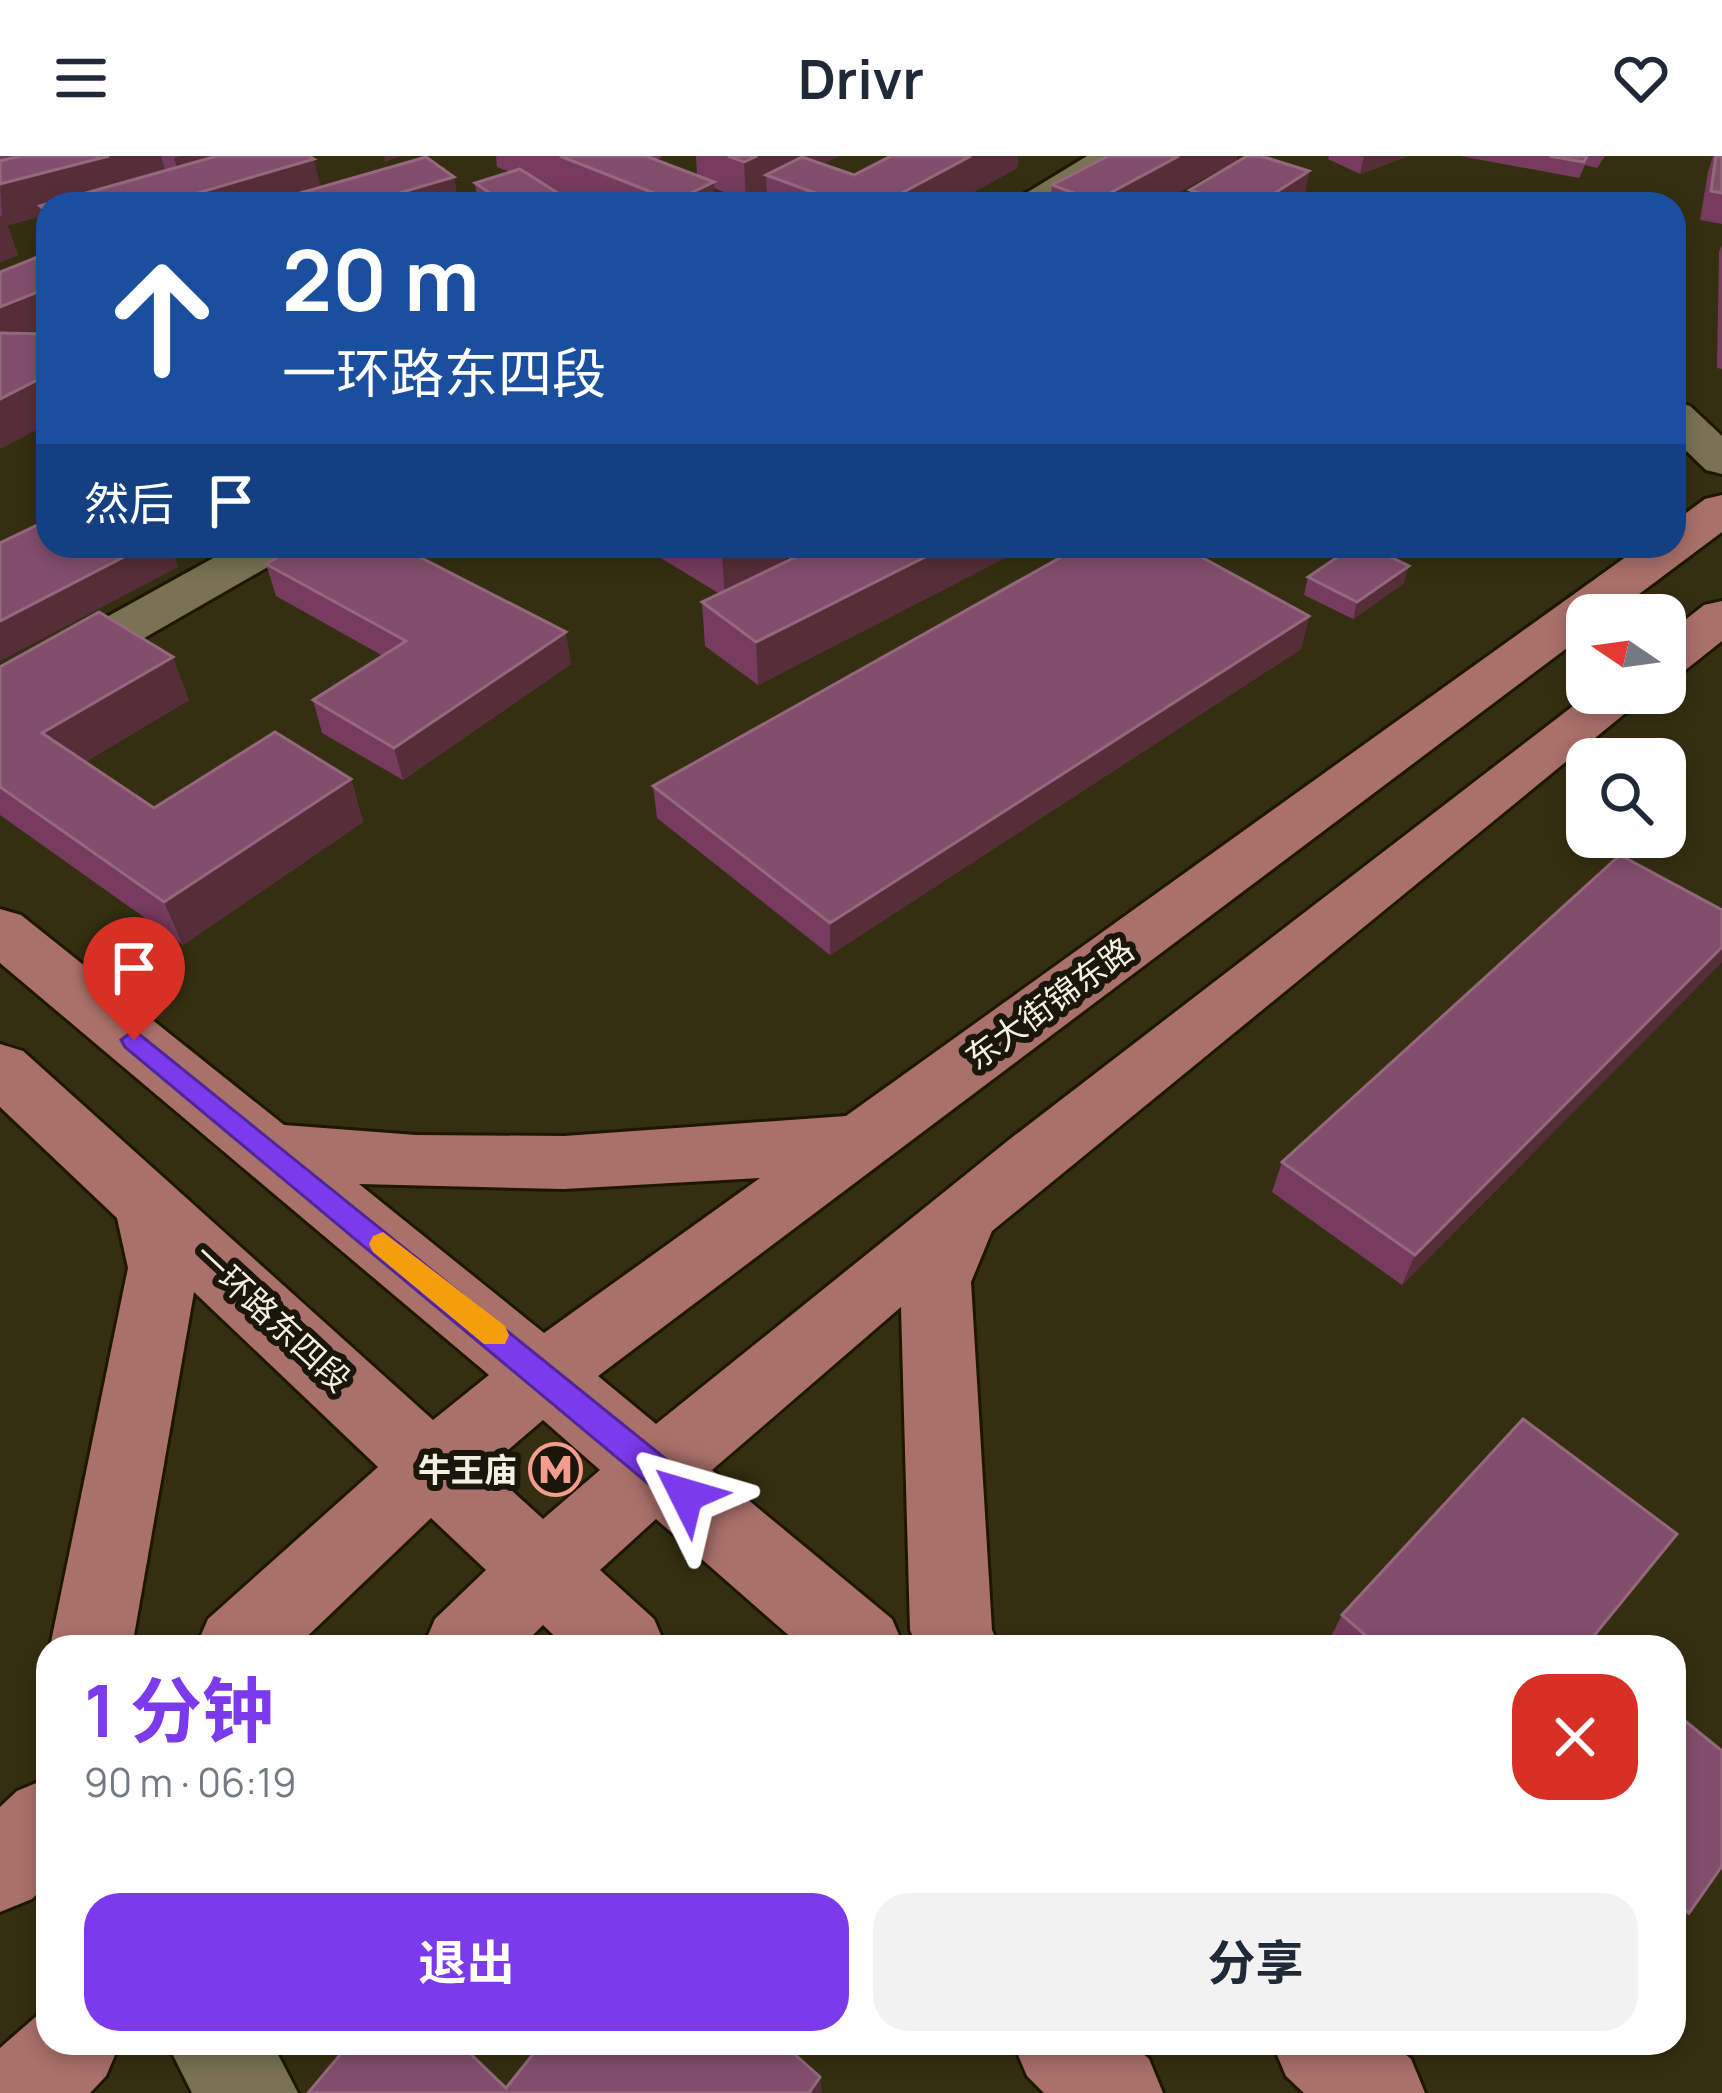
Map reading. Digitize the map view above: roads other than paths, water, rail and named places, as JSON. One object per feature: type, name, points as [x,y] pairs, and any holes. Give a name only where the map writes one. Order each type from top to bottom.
[{"type":"main road","name":"东大街锦东路","points":[[1686,535],[1722,509]]},
{"type":"main road","name":"东大街锦东路","points":[[250,1635],[432,1467],[543,1375],[1655,558]]},
{"type":"main road","points":[[1686,644],[1722,616]]},
{"type":"main road","points":[[476,1635],[541,1570],[656,1470],[966,1211],[1597,714]]},
{"type":"main road","points":[[0,930],[543,1375],[849,1635]]},
{"type":"main road","name":"一环路东四段","points":[[0,1068],[612,1635]]},
{"type":"main road","points":[[269,1150],[373,1162],[704,1160],[861,1141]]},
{"type":"main road","points":[[93,1635],[163,1268],[147,1202]]},
{"type":"main road","points":[[953,1635],[936,1282],[966,1211]]},
{"type":"main road","points":[[23,2093],[61,2055]]},
{"type":"main road","points":[[1073,2055],[1115,2093]]},
{"type":"main road","points":[[1333,2055],[1377,2093]]},
{"type":"street","points":[[1048,192],[1113,156]]},
{"type":"street","points":[[1686,426],[1722,460]]},
{"type":"street","points":[[0,698],[247,558]]},
{"type":"street","points":[[223,2055],[250,2093]]},
{"type":"place","name":"牛王庙","points":[[556,1469]]}]
